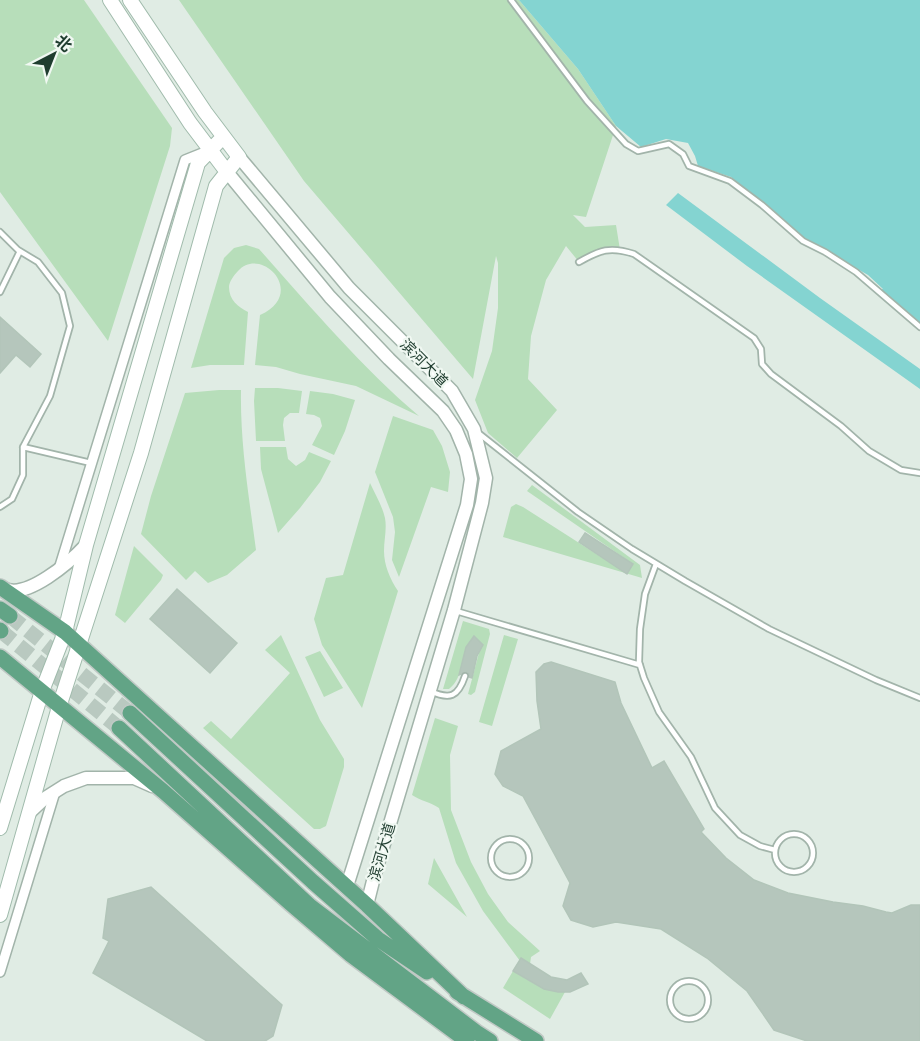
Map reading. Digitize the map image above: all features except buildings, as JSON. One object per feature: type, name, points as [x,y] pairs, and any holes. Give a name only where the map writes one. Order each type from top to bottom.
[{"type":"main road","name":"滨河大道","points":[[110,0],[190,123],[227,172]]},
{"type":"main road","name":"滨河大道","points":[[130,0],[205,112],[239,157]]},
{"type":"main road","points":[[0,828],[42,691],[65,632],[86,546],[198,163],[223,136]]},
{"type":"main road","points":[[0,915],[59,707],[141,453],[216,186],[239,157]]},
{"type":"main road","points":[[0,586],[65,632],[367,904],[464,997]]},
{"type":"main road","points":[[0,657],[163,791],[351,955],[467,1041]]},
{"type":"main road","points":[[130,713],[378,939],[464,997],[536,1041]]},
{"type":"main road","points":[[119,728],[310,906],[489,1041]]},
{"type":"street","points":[[59,570],[185,160],[210,150]]},
{"type":"street","name":"滨河大道","points":[[239,157],[349,288],[452,391],[474,429],[486,478],[482,503],[454,610],[367,904]]},
{"type":"street","name":"滨河大道","points":[[227,172],[330,297],[442,411],[456,430],[466,454],[471,479],[467,505],[346,886]]},
{"type":"street","points":[[0,586],[7,590],[19,590],[40,582],[59,570],[86,546]]},
{"type":"street","points":[[30,812],[45,798],[64,786],[87,778],[134,778],[163,791]]},
{"type":"street","points":[[0,972],[55,792]]},
{"type":"lane","points":[[511,0],[587,101],[626,144],[638,151],[669,144],[683,154],[689,166],[730,181],[803,241],[856,272],[920,327]]},
{"type":"lane","points":[[0,232],[20,251],[38,262],[62,293],[70,326],[50,396],[23,447],[23,475],[12,499],[0,507]]},
{"type":"lane","points":[[579,262],[599,251],[620,249],[634,254],[754,338],[761,349],[762,364],[771,374],[841,426],[869,451],[901,470],[920,473]]},
{"type":"lane","points":[[0,292],[20,251]]},
{"type":"lane","points":[[474,429],[578,512],[656,564],[769,629],[847,667],[920,698]]},
{"type":"lane","points":[[23,447],[91,463]]},
{"type":"lane","points":[[656,564],[645,594],[640,629],[640,665],[658,712],[691,757],[715,808],[740,835],[760,846],[775,850]]},
{"type":"lane","points":[[454,610],[640,665]]},
{"type":"lane","points":[[429,691],[442,696],[453,696],[460,689],[465,676]]},
{"type":"lane","points":[[798,834],[809,840],[813,858],[805,869],[792,872],[781,867],[777,862],[775,850],[780,839],[785,835],[798,834]]},
{"type":"lane","points":[[514,839],[524,845],[529,857],[525,870],[515,877],[508,877],[496,872],[490,855],[501,840],[514,839]]},
{"type":"lane","points":[[687,981],[699,983],[704,987],[708,999],[705,1012],[694,1019],[687,1020],[676,1014],[670,1004],[675,986],[687,981]]},
{"type":"green space","points":[[0,0],[84,0],[172,128],[170,146],[108,341],[0,192]]},
{"type":"green space","points":[[179,0],[519,0],[578,69],[616,126],[586,217],[573,215],[585,227],[616,225],[620,250],[599,251],[579,262],[566,246],[546,280],[531,336],[528,379],[557,410],[517,458],[488,433],[475,400],[492,351],[498,308],[496,256],[473,379],[304,181]]},
{"type":"green space","points":[[246,245],[259,249],[356,356],[419,416],[356,386],[276,367],[255,365],[260,315],[274,306],[280,295],[280,285],[276,275],[268,268],[258,264],[248,265],[238,271],[229,285],[232,299],[248,312],[244,365],[210,365],[191,368],[224,258],[234,248]]},
{"type":"green space","points":[[255,388],[302,391],[299,413],[290,413],[284,418],[285,441],[256,441]]},
{"type":"green space","points":[[241,390],[243,450],[256,550],[227,575],[208,583],[195,571],[186,580],[141,534],[185,393]]},
{"type":"green space","points":[[310,391],[355,400],[334,455],[312,445],[322,426],[320,418],[306,414]]},
{"type":"green space","points":[[393,416],[433,430],[442,446],[450,472],[448,492],[431,487],[399,577],[392,560],[395,532],[393,517],[375,472]]},
{"type":"green space","points":[[260,447],[286,447],[288,459],[296,466],[305,460],[309,452],[331,461],[320,482],[278,533],[261,469]]},
{"type":"green space","points":[[370,483],[385,518],[385,561],[398,591],[362,708],[322,645],[314,619],[326,578],[343,575]]},
{"type":"green space","points":[[532,485],[640,565],[642,578],[503,537],[511,507],[516,504],[626,573],[633,564],[527,491]]},
{"type":"green space","points":[[134,546],[163,575],[125,623],[115,615]]},
{"type":"green space","points":[[463,621],[489,629],[490,634],[475,692],[471,695],[468,694],[480,649],[474,636],[466,649],[458,678],[449,689],[443,689]]},
{"type":"green space","points":[[281,635],[320,720],[344,759],[344,767],[326,826],[320,829],[314,829],[203,728],[211,721],[231,739],[290,673],[265,650]]},
{"type":"green space","points":[[504,635],[518,639],[492,726],[479,722]]},
{"type":"green space","points":[[320,651],[343,688],[324,697],[305,657]]},
{"type":"green space","points":[[435,718],[458,726],[450,755],[451,810],[471,862],[488,894],[508,922],[540,951],[531,957],[530,964],[521,958],[520,961],[483,911],[456,863],[439,808],[412,795]]},
{"type":"green space","points":[[434,858],[467,917],[428,884]]},
{"type":"green space","points":[[513,971],[544,988],[565,992],[550,1019],[503,988]]},
{"type":"water","points":[[519,0],[920,0],[920,327],[878,290],[883,289],[868,275],[804,241],[731,177],[698,166],[688,143],[666,139],[641,147],[616,126],[578,69]]},
{"type":"water","points":[[678,193],[920,369],[920,389],[747,266],[666,205]]},
{"type":"tunnel","points":[[10,616],[130,713]]},
{"type":"tunnel","points":[[1,631],[119,728]]}]
